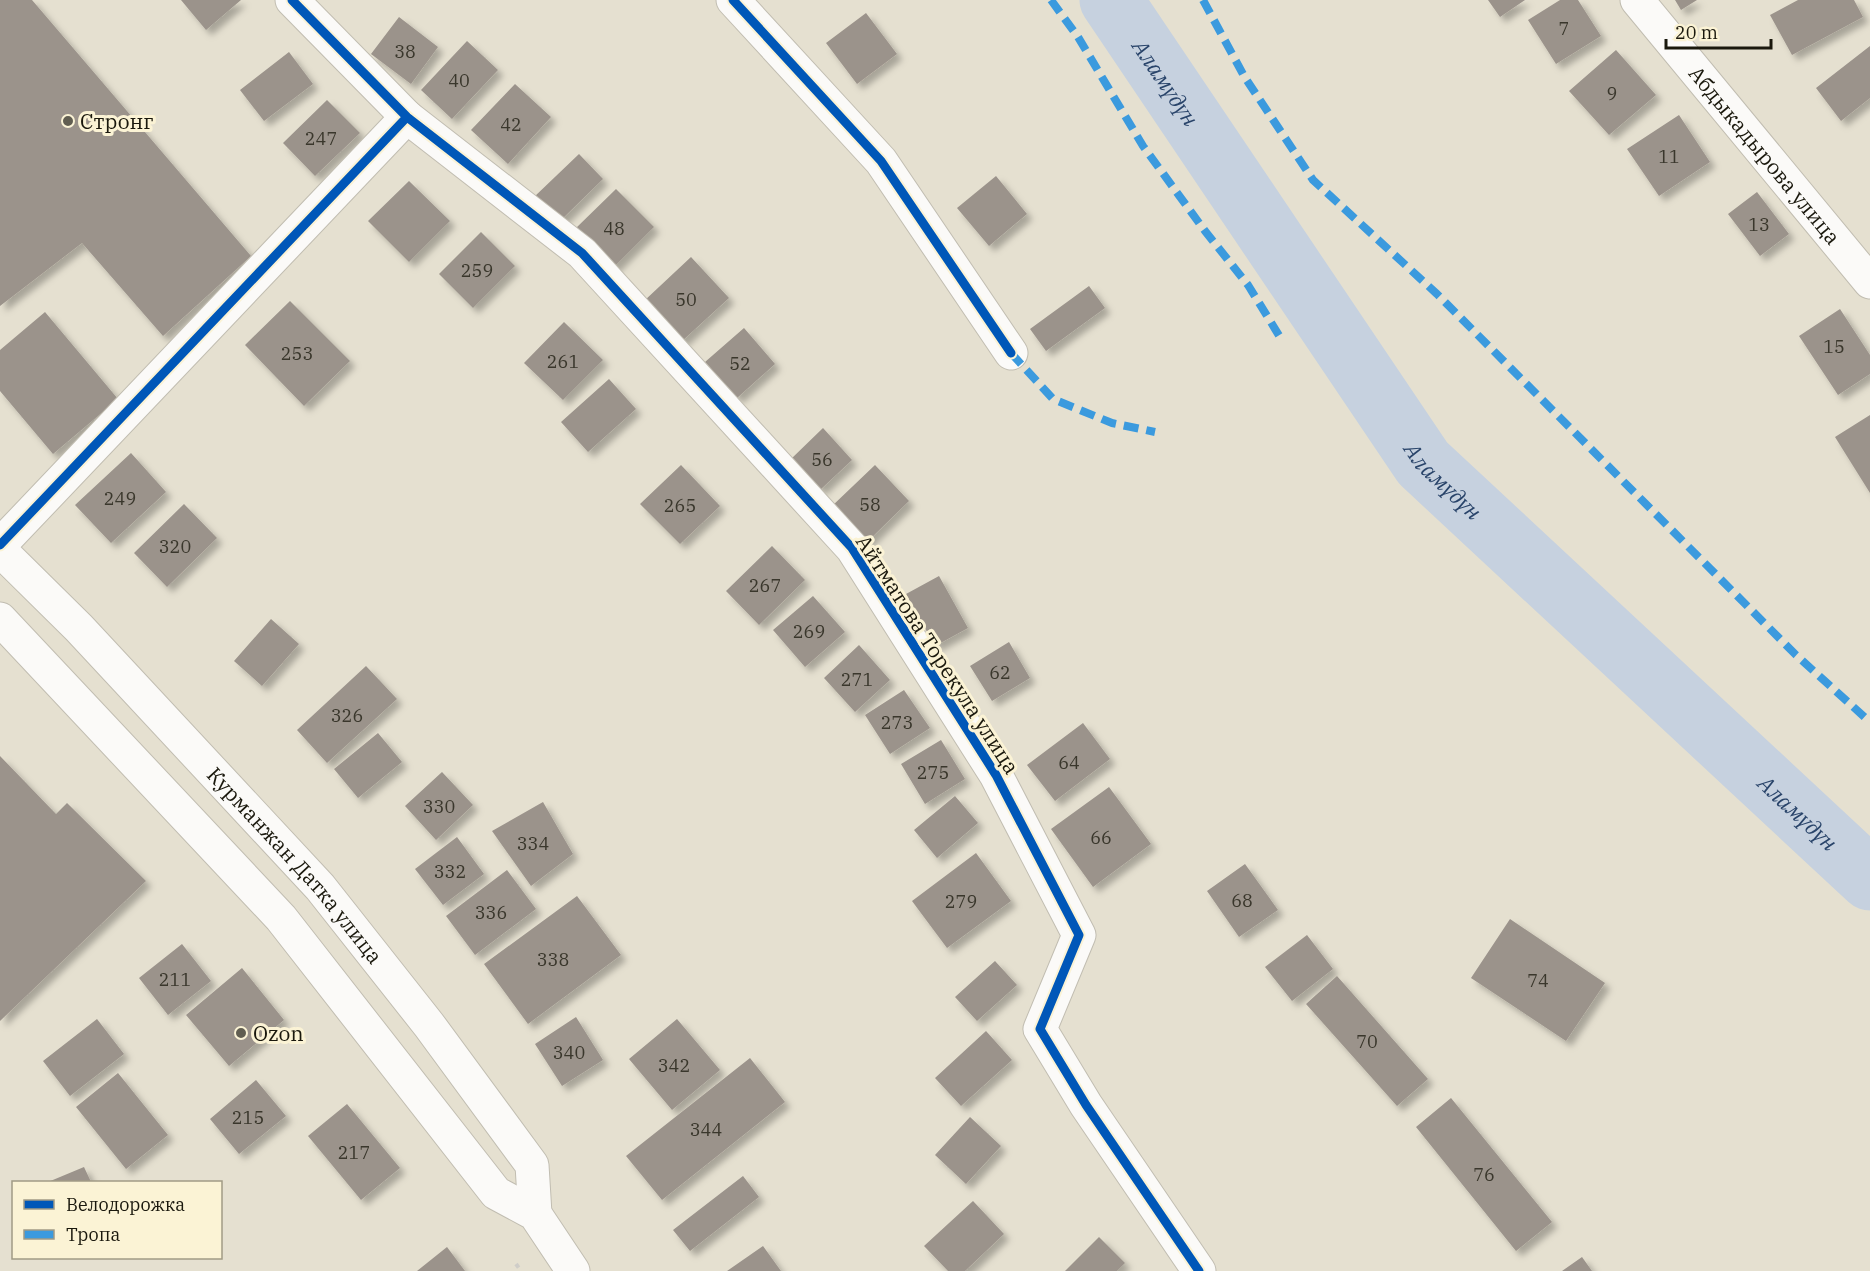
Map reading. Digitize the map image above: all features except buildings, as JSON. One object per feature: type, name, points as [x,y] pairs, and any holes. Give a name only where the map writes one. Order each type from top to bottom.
[{"type":"street","name":"Айтматова Торекула улица","points":[[292,0],[407,117],[582,253],[852,548],[996,775],[1079,935],[1040,1029],[1086,1105],[1199,1271]]},
{"type":"street","points":[[733,0],[881,161],[1011,353]]},
{"type":"street","name":"Абдыкадырова улица","points":[[1637,0],[1870,282]]},
{"type":"street","points":[[0,545],[407,117]]},
{"type":"street","name":"Курманжан Датка улица","points":[[0,550],[79,628],[320,887],[429,1025],[532,1165],[535,1214]]},
{"type":"street","points":[[0,619],[281,918],[496,1192],[535,1214],[573,1271]]},
{"type":"path","points":[[516,1264],[520,1271]]},
{"type":"waterway","name":"Аламүдүн","points":[[1111,0],[1423,463],[1870,879]]},
{"type":"marked path","points":[[1051,0],[1078,37],[1143,146],[1248,285],[1280,337]]},
{"type":"marked path","points":[[1203,0],[1244,76],[1313,180],[1437,294],[1796,655],[1870,722]]},
{"type":"marked path","points":[[1011,353],[1053,399],[1112,423],[1155,432]]},
{"type":"cycle path","points":[[292,0],[407,117],[582,253],[852,548],[996,775],[1079,935],[1040,1029],[1086,1105],[1199,1271]]},
{"type":"cycle path","points":[[733,0],[881,161],[1011,353]]},
{"type":"cycle path","points":[[0,545],[407,117]]},
{"type":"place","name":"Стронг","points":[[68,121]]},
{"type":"place","name":"Ozon","points":[[241,1033]]}]
